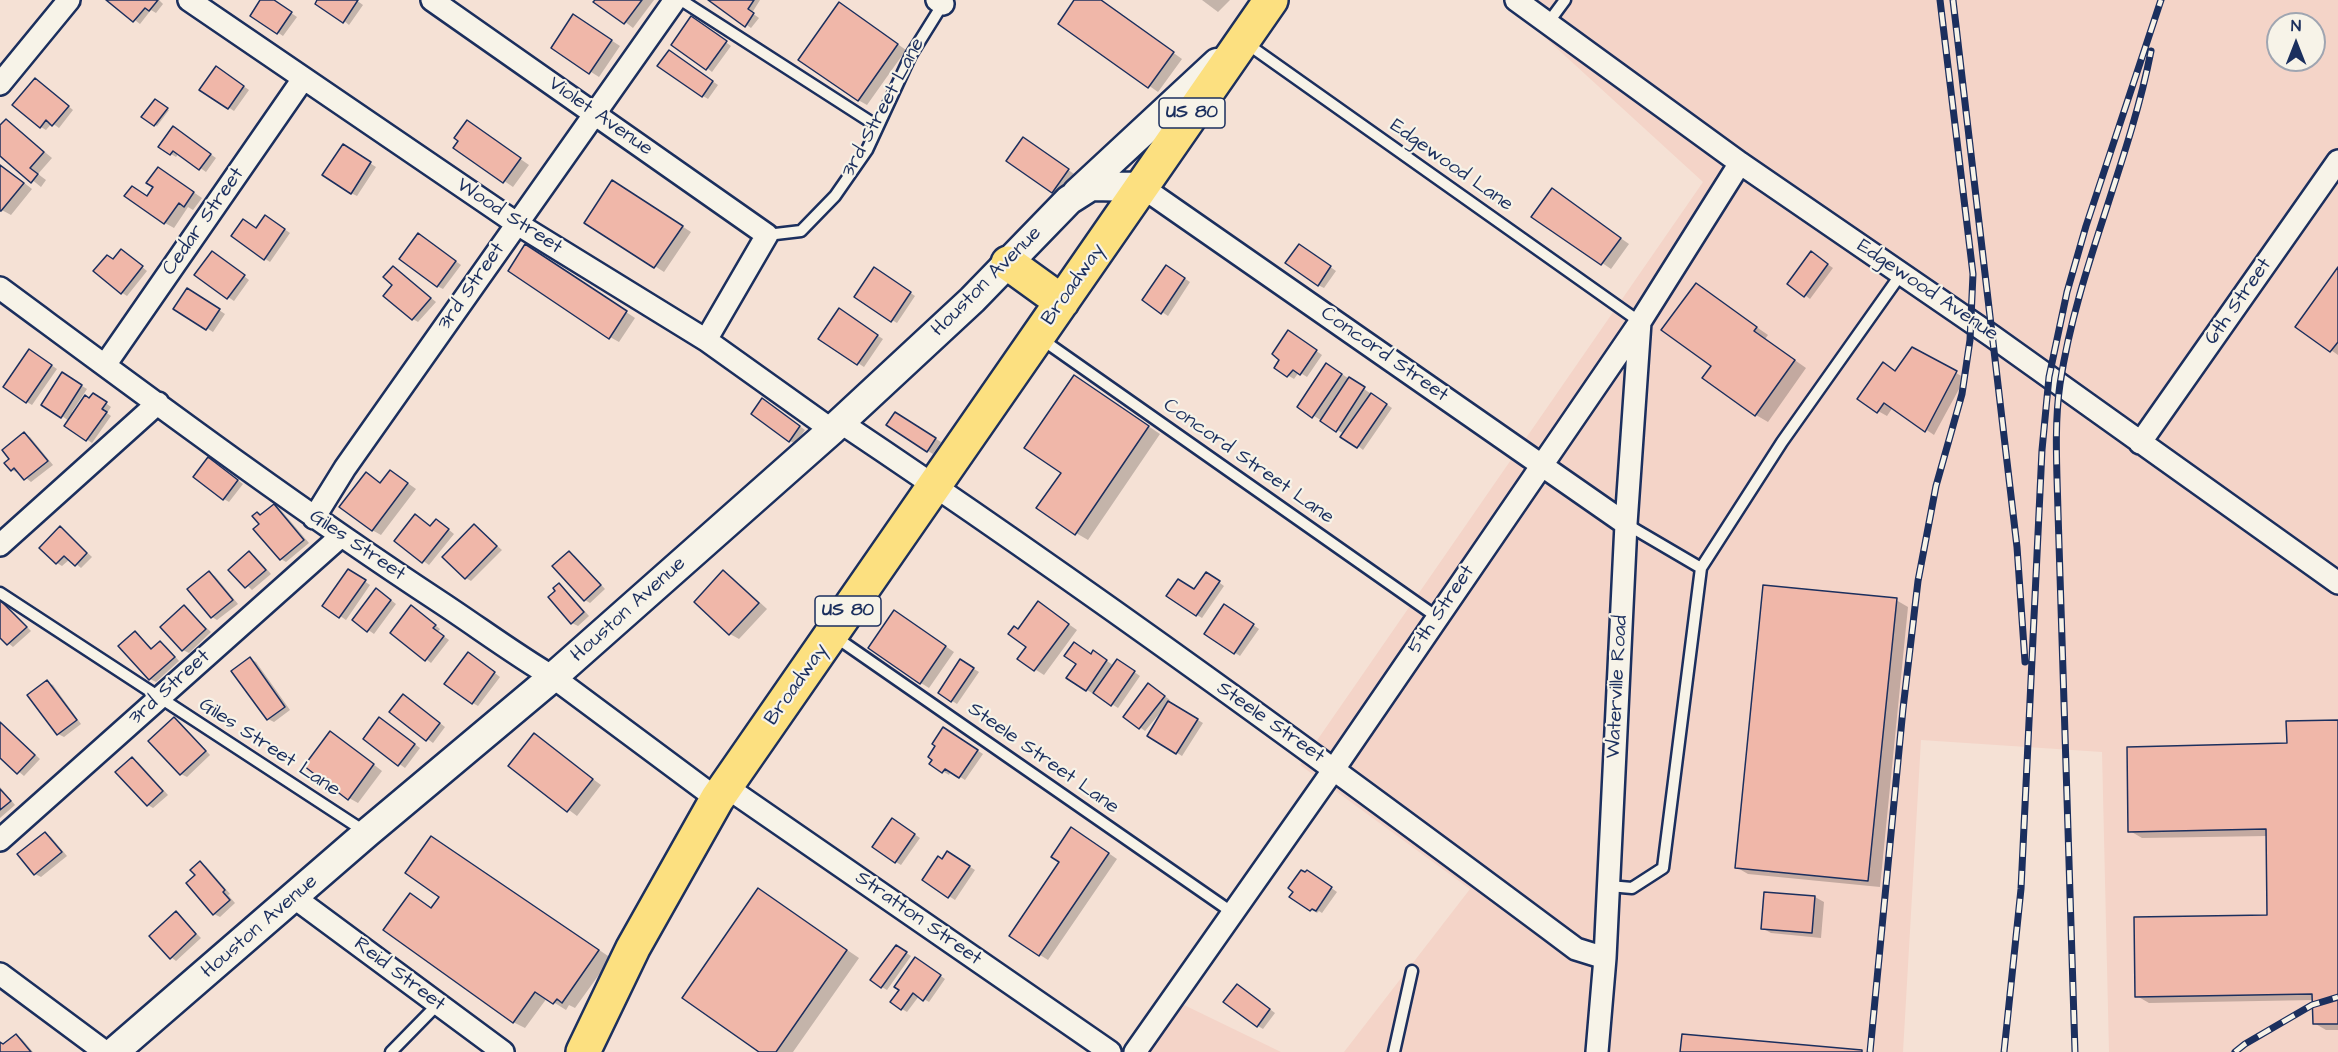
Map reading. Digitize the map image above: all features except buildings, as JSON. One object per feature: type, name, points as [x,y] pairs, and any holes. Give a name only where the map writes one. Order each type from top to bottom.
[{"type":"main road","name":"US 80","points":[[1142,187],[1271,0]]},
{"type":"main road","name":"Broadway","points":[[583,1052],[633,948],[721,792],[1142,187]]},
{"type":"main road","points":[[1008,262],[1062,302]]},
{"type":"street","points":[[0,84],[69,0]]},
{"type":"street","name":"Wood Street","points":[[189,0],[516,223],[706,340],[836,426],[935,486]]},
{"type":"street","name":"Violet Avenue","points":[[432,0],[767,235]]},
{"type":"street","name":"3rd Street","points":[[314,518],[345,468],[675,0]]},
{"type":"street","name":"Edgewood Avenue","points":[[1516,0],[1740,163],[1992,336],[2338,583]]},
{"type":"street","points":[[1069,200],[1242,40]]},
{"type":"street","name":"Cedar Street","points":[[105,365],[303,79]]},
{"type":"street","name":"6th Street","points":[[2140,443],[2338,161]]},
{"type":"street","name":"5th Street","points":[[1135,1052],[1334,769],[1640,322],[1740,163]]},
{"type":"street","name":"Houston Avenue","points":[[114,1052],[295,898],[367,833],[553,677],[836,426],[972,300],[1069,200],[1091,186],[1142,187]]},
{"type":"street","name":"Concord Street","points":[[1142,187],[1626,525]]},
{"type":"street","points":[[706,340],[767,235]]},
{"type":"street","name":"Giles Street","points":[[0,288],[340,537],[553,677],[721,792]]},
{"type":"street","name":"Waterville Road","points":[[1597,1052],[1605,958],[1626,525],[1640,322]]},
{"type":"street","points":[[0,545],[158,403]]},
{"type":"street","name":"Steele Street","points":[[935,486],[1334,769],[1576,950],[1605,958]]},
{"type":"street","name":"3rd Street","points":[[0,840],[340,537]]},
{"type":"street","name":"Stratton Street","points":[[721,792],[1110,1052]]},
{"type":"street","name":"Reid Street","points":[[295,898],[503,1052]]},
{"type":"street","points":[[0,974],[105,1052]]},
{"type":"lane","points":[[681,0],[877,126]]},
{"type":"lane","points":[[1548,23],[1565,0]]},
{"type":"lane","name":"3rd Street Lane","points":[[767,235],[801,231],[835,196],[867,150],[911,55],[942,1]]},
{"type":"lane","name":"Edgewood Lane","points":[[1242,40],[1640,322]]},
{"type":"lane","points":[[1609,886],[1632,888],[1663,868],[1701,568],[1782,442],[1901,274]]},
{"type":"lane","name":"Concord Street Lane","points":[[1038,337],[1437,617]]},
{"type":"lane","points":[[1626,525],[1701,568]]},
{"type":"lane","name":"Giles Street Lane","points":[[0,593],[367,833]]},
{"type":"lane","name":"Steele Street Lane","points":[[832,634],[1233,913]]},
{"type":"lane","points":[[1394,1052],[1412,971]]},
{"type":"lane","points":[[391,1052],[438,1004]]},
{"type":"shaded area","points":[[1504,0],[2338,0],[2338,1052],[2109,1052],[2102,752],[1921,740],[1903,1052],[1344,1052],[1470,889],[1300,765],[1703,182]]},
{"type":"shaded area","points":[[1182,1004],[1281,1052],[1149,1052]]},
{"type":"railway","points":[[1870,1052],[1903,709],[1918,581],[1936,486],[1962,394],[1970,340],[1973,274],[1940,0]]},
{"type":"railway","points":[[1953,0],[2017,547],[2025,662]]},
{"type":"railway","points":[[2004,1052],[2021,889],[2042,450],[2049,377],[2067,292],[2086,226],[2161,0]]},
{"type":"railway","points":[[2075,1052],[2056,432],[2058,400],[2078,300],[2130,135],[2151,51]]},
{"type":"railway","points":[[2235,1052],[2312,1005],[2338,997]]}]
